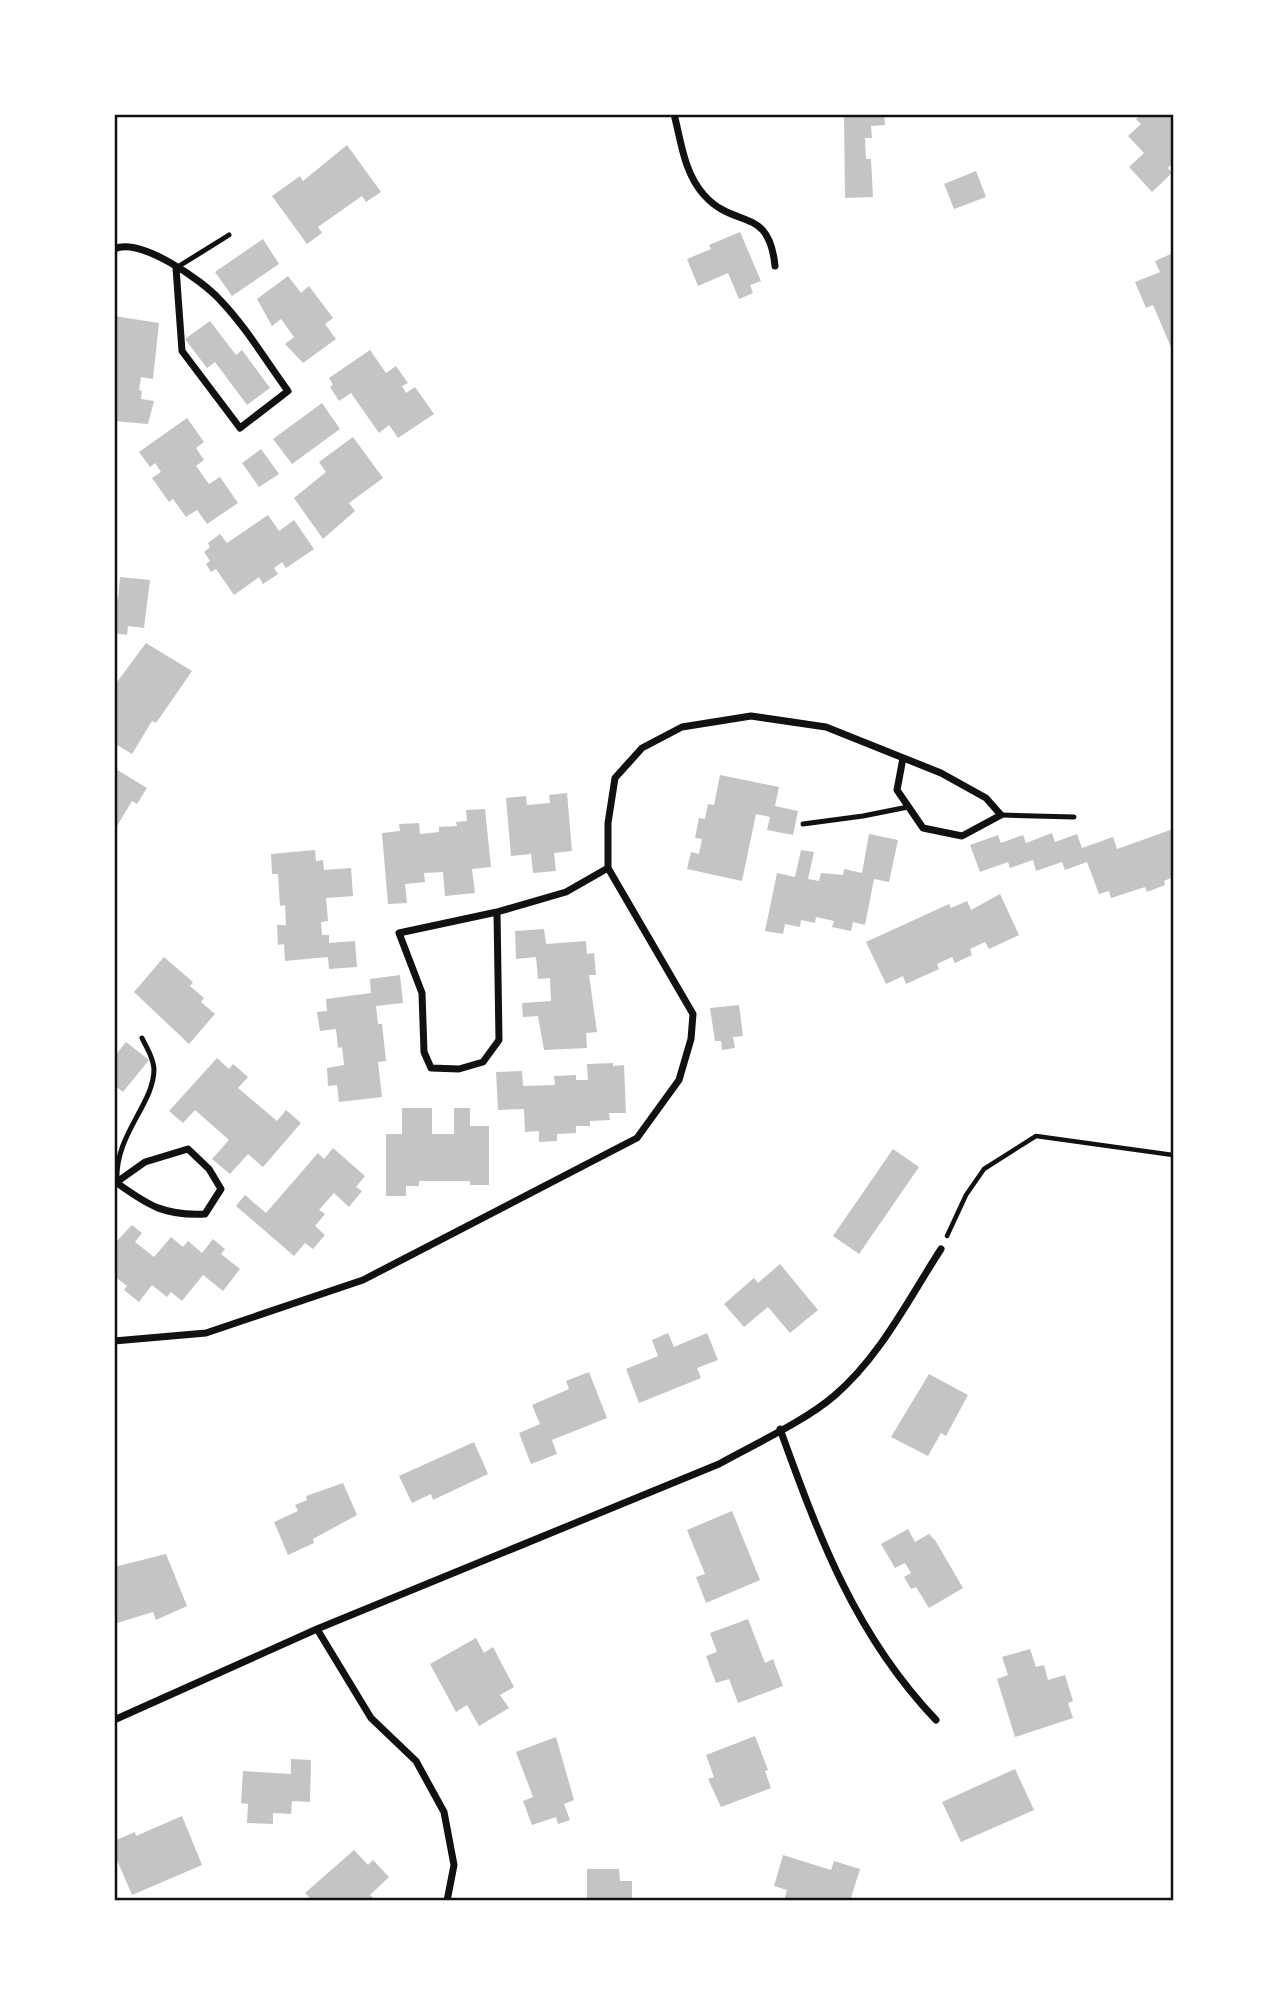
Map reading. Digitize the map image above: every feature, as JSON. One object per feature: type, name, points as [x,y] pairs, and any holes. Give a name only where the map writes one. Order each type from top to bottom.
[{"type":"street","points":[[674,114],[686,166],[703,194],[723,211],[752,221],[764,230],[772,241],[775,265]]},
{"type":"street","points":[[114,249],[121,245],[147,249],[176,268],[219,299],[288,391],[240,428],[182,351],[176,268]]},
{"type":"street","points":[[114,1341],[206,1333],[363,1280],[637,1138],[679,1080],[691,1040],[693,1014],[608,868],[608,823],[615,778],[642,748],[682,727],[751,716],[826,727],[941,773],[986,798],[1001,815],[962,836],[923,828],[897,790],[903,758]]},
{"type":"street","points":[[496,912],[499,1040],[483,1062],[459,1069],[431,1068],[424,1052],[422,993],[400,933],[496,912],[566,892],[608,868]]},
{"type":"street","points":[[188,1149],[209,1169],[221,1189],[205,1214],[178,1215],[150,1206],[115,1183],[145,1162],[188,1149]]},
{"type":"street","points":[[114,1720],[317,1629],[719,1464],[833,1397],[873,1355],[941,1250]]},
{"type":"street","points":[[780,1429],[818,1535],[844,1592],[908,1690],[936,1720]]},
{"type":"street","points":[[317,1629],[371,1718],[416,1760],[444,1812],[454,1865],[447,1901]]},
{"type":"lane","points":[[176,268],[229,235]]},
{"type":"lane","points":[[803,824],[863,817],[908,807]]},
{"type":"lane","points":[[1001,815],[1074,817]]},
{"type":"lane","points":[[115,1183],[116,1164],[122,1144],[148,1092],[154,1072],[150,1051],[142,1038]]},
{"type":"path","points":[[941,1250],[966,1195],[984,1169],[1036,1136],[1173,1155]]},
{"type":"building","points":[[844,114],[884,114],[885,125],[871,126],[872,138],[865,138],[866,159],[871,159],[873,197],[845,198]]},
{"type":"building","points":[[1142,114],[1173,114],[1173,162],[1168,168],[1172,173],[1152,192],[1129,167],[1144,153],[1128,136],[1141,124],[1136,119]]},
{"type":"building","points":[[347,145],[381,192],[366,202],[362,196],[318,227],[322,233],[307,244],[272,196],[300,176],[303,181]]},
{"type":"building","points":[[976,171],[986,197],[954,209],[944,184]]},
{"type":"building","points":[[740,232],[761,281],[750,285],[753,293],[739,299],[728,273],[698,286],[687,259],[711,249],[709,245]]},
{"type":"building","points":[[263,239],[279,264],[232,296],[215,272]]},
{"type":"building","points":[[1173,253],[1173,352],[1153,305],[1146,308],[1135,282],[1160,272],[1155,261]]},
{"type":"building","points":[[288,276],[301,293],[309,286],[333,318],[325,324],[336,339],[303,363],[285,344],[294,337],[281,319],[272,326],[257,299]]},
{"type":"building","points":[[114,316],[159,323],[153,379],[141,377],[139,390],[142,391],[141,399],[154,401],[148,424],[114,421]]},
{"type":"building","points":[[210,321],[236,355],[242,350],[270,388],[247,405],[215,362],[207,368],[185,339]]},
{"type":"building","points":[[370,350],[386,373],[396,366],[408,383],[402,386],[406,393],[415,387],[434,414],[398,438],[389,425],[379,433],[351,393],[339,401],[330,387],[333,385],[329,378]]},
{"type":"building","points":[[322,403],[340,429],[292,464],[273,439]]},
{"type":"building","points":[[187,418],[204,442],[196,448],[204,460],[196,466],[209,484],[220,477],[238,503],[207,524],[197,510],[186,517],[173,499],[169,502],[152,478],[161,472],[155,463],[150,467],[139,452]]},
{"type":"building","points":[[353,437],[383,478],[349,503],[355,511],[323,539],[294,498],[326,472],[319,462]]},
{"type":"building","points":[[261,449],[279,474],[259,487],[242,463]]},
{"type":"building","points":[[268,515],[279,531],[294,520],[314,549],[286,568],[282,562],[274,568],[278,574],[263,584],[259,577],[234,595],[216,569],[211,572],[206,564],[210,561],[204,552],[210,547],[208,543],[220,534],[227,543]]},
{"type":"building","points":[[120,577],[150,580],[144,628],[128,626],[127,635],[114,633],[114,599],[118,599]]},
{"type":"building","points":[[146,643],[192,671],[156,723],[152,721],[132,754],[114,743],[114,686]]},
{"type":"building","points":[[114,768],[147,788],[137,804],[132,801],[114,831]]},
{"type":"building","points":[[720,775],[779,787],[775,806],[798,811],[793,835],[767,830],[770,817],[756,814],[742,881],[687,869],[691,852],[699,854],[702,839],[695,838],[699,818],[705,819],[708,804],[714,805]]},
{"type":"building","points":[[567,793],[572,851],[554,853],[556,871],[533,873],[531,854],[511,856],[506,798],[526,796],[527,805],[550,803],[549,795]]},
{"type":"building","points":[[485,809],[491,867],[472,869],[475,893],[445,896],[443,872],[424,873],[425,882],[405,884],[407,903],[388,904],[382,833],[400,831],[399,824],[419,823],[420,834],[439,832],[439,827],[457,826],[456,822],[467,821],[466,810]]},
{"type":"building","points":[[1173,829],[1173,877],[1164,881],[1165,885],[1147,892],[1145,887],[1111,898],[1109,891],[1099,894],[1087,862],[1065,870],[1062,862],[1036,871],[1033,860],[1010,868],[1008,862],[980,872],[970,845],[998,835],[1001,843],[1023,835],[1026,843],[1052,833],[1055,842],[1077,834],[1082,848],[1113,837],[1117,849]]},
{"type":"building","points":[[869,834],[898,840],[889,882],[874,879],[865,925],[853,922],[851,931],[832,927],[834,921],[816,917],[815,923],[801,920],[800,927],[785,924],[783,934],[765,931],[777,873],[795,877],[801,850],[814,852],[808,879],[819,881],[821,873],[843,875],[844,869],[862,873]]},
{"type":"building","points":[[315,850],[316,861],[323,860],[324,870],[351,868],[353,896],[326,898],[328,921],[321,922],[322,935],[329,935],[329,943],[355,941],[357,967],[329,969],[328,957],[285,961],[284,944],[278,945],[277,925],[286,925],[285,905],[280,906],[278,874],[272,874],[271,854]]},
{"type":"building","points":[[1000,894],[1019,935],[989,949],[985,942],[970,949],[972,955],[955,963],[952,957],[937,964],[939,969],[906,984],[903,976],[886,984],[866,942],[949,904],[951,908],[967,901],[971,910]]},
{"type":"building","points":[[544,929],[546,944],[586,941],[587,954],[594,953],[596,975],[589,975],[597,1032],[586,1033],[587,1048],[544,1050],[538,1016],[523,1017],[522,1003],[551,1001],[550,978],[538,979],[536,957],[516,959],[515,931]]},
{"type":"building","points":[[164,957],[193,982],[190,986],[204,998],[201,1002],[215,1014],[189,1044],[134,992]]},
{"type":"building","points":[[400,975],[403,1003],[376,1006],[378,1024],[382,1024],[386,1061],[378,1062],[382,1097],[339,1102],[337,1085],[328,1086],[327,1068],[344,1065],[342,1047],[338,1048],[336,1029],[320,1031],[317,1012],[327,1011],[326,999],[371,993],[370,979]]},
{"type":"building","points":[[739,1005],[743,1036],[733,1037],[735,1048],[722,1050],[721,1041],[715,1041],[710,1008]]},
{"type":"building","points":[[126,1042],[149,1060],[123,1092],[114,1085],[114,1057]]},
{"type":"building","points":[[217,1058],[229,1069],[233,1064],[248,1077],[238,1088],[277,1121],[286,1110],[301,1123],[263,1167],[248,1154],[230,1174],[212,1159],[229,1140],[195,1110],[183,1123],[169,1111]]},
{"type":"building","points":[[613,1063],[613,1066],[624,1065],[626,1113],[609,1113],[610,1120],[590,1121],[590,1126],[576,1126],[576,1133],[557,1134],[557,1141],[539,1142],[539,1131],[525,1132],[524,1109],[498,1110],[496,1072],[522,1071],[523,1086],[555,1085],[554,1076],[576,1075],[576,1080],[588,1080],[587,1064]]},
{"type":"building","points":[[402,1108],[432,1108],[432,1134],[454,1134],[454,1108],[470,1108],[470,1126],[489,1126],[489,1185],[470,1185],[470,1181],[419,1181],[419,1186],[406,1186],[406,1196],[386,1196],[386,1134],[402,1134]]},
{"type":"building","points":[[333,1148],[365,1176],[356,1187],[362,1191],[349,1207],[334,1193],[319,1210],[325,1214],[315,1226],[325,1235],[313,1249],[305,1243],[294,1256],[236,1206],[245,1195],[266,1213],[318,1153],[324,1159]]},
{"type":"building","points":[[893,1149],[919,1167],[859,1254],[833,1236]]},
{"type":"building","points":[[132,1225],[142,1233],[135,1242],[154,1257],[171,1237],[183,1247],[188,1241],[202,1253],[213,1239],[225,1249],[221,1254],[240,1269],[223,1291],[203,1275],[182,1301],[171,1292],[167,1297],[152,1285],[139,1302],[124,1290],[127,1286],[114,1276],[114,1244]]},
{"type":"building","points":[[780,1264],[818,1310],[790,1333],[768,1307],[744,1327],[724,1304],[754,1278],[758,1283]]},
{"type":"building","points":[[668,1333],[674,1347],[707,1333],[718,1360],[697,1368],[701,1378],[639,1403],[626,1369],[658,1356],[652,1340]]},
{"type":"building","points":[[589,1372],[607,1418],[552,1440],[557,1454],[531,1464],[519,1433],[540,1424],[532,1405],[569,1389],[566,1381]]},
{"type":"building","points":[[929,1374],[968,1395],[946,1436],[941,1433],[928,1456],[891,1437]]},
{"type":"building","points":[[474,1442],[488,1474],[433,1500],[431,1494],[412,1503],[399,1476]]},
{"type":"building","points":[[343,1483],[357,1515],[313,1539],[314,1543],[288,1555],[274,1522],[298,1511],[295,1505],[307,1500],[306,1496]]},
{"type":"building","points":[[732,1511],[760,1580],[706,1603],[696,1577],[705,1574],[687,1530]]},
{"type":"building","points":[[908,1529],[915,1542],[929,1534],[935,1540],[963,1588],[929,1608],[916,1587],[911,1589],[904,1577],[911,1573],[905,1563],[895,1568],[881,1544]]},
{"type":"building","points":[[166,1554],[187,1606],[156,1620],[153,1612],[114,1624],[114,1567]]},
{"type":"building","points":[[748,1619],[765,1663],[773,1659],[783,1686],[738,1703],[729,1679],[716,1683],[706,1656],[717,1652],[710,1633]]},
{"type":"building","points":[[476,1638],[484,1653],[493,1647],[514,1687],[500,1695],[509,1708],[479,1726],[467,1705],[456,1712],[430,1664]]},
{"type":"building","points":[[1030,1649],[1036,1667],[1044,1665],[1048,1680],[1065,1675],[1073,1701],[1068,1703],[1073,1718],[1015,1737],[997,1679],[1008,1675],[1002,1657]]},
{"type":"building","points":[[755,1736],[768,1770],[765,1771],[771,1788],[721,1807],[708,1779],[714,1777],[706,1755]]},
{"type":"building","points":[[556,1737],[574,1800],[564,1804],[570,1820],[558,1824],[556,1817],[532,1825],[523,1801],[533,1797],[516,1752]]},
{"type":"building","points":[[291,1759],[311,1760],[310,1802],[292,1801],[291,1814],[273,1813],[273,1824],[247,1823],[248,1804],[241,1803],[243,1771],[291,1774]]},
{"type":"building","points":[[1015,1769],[1034,1810],[961,1842],[942,1802]]},
{"type":"building","points":[[182,1816],[202,1865],[132,1895],[114,1853],[114,1841],[135,1832],[136,1836]]},
{"type":"building","points":[[354,1850],[368,1865],[373,1860],[389,1877],[370,1895],[373,1898],[369,1901],[313,1901],[305,1893]]},
{"type":"building","points":[[783,1855],[831,1870],[834,1861],[860,1869],[850,1901],[784,1901],[787,1890],[774,1886]]},
{"type":"building","points":[[587,1869],[619,1869],[620,1881],[632,1881],[632,1901],[587,1898]]}]
